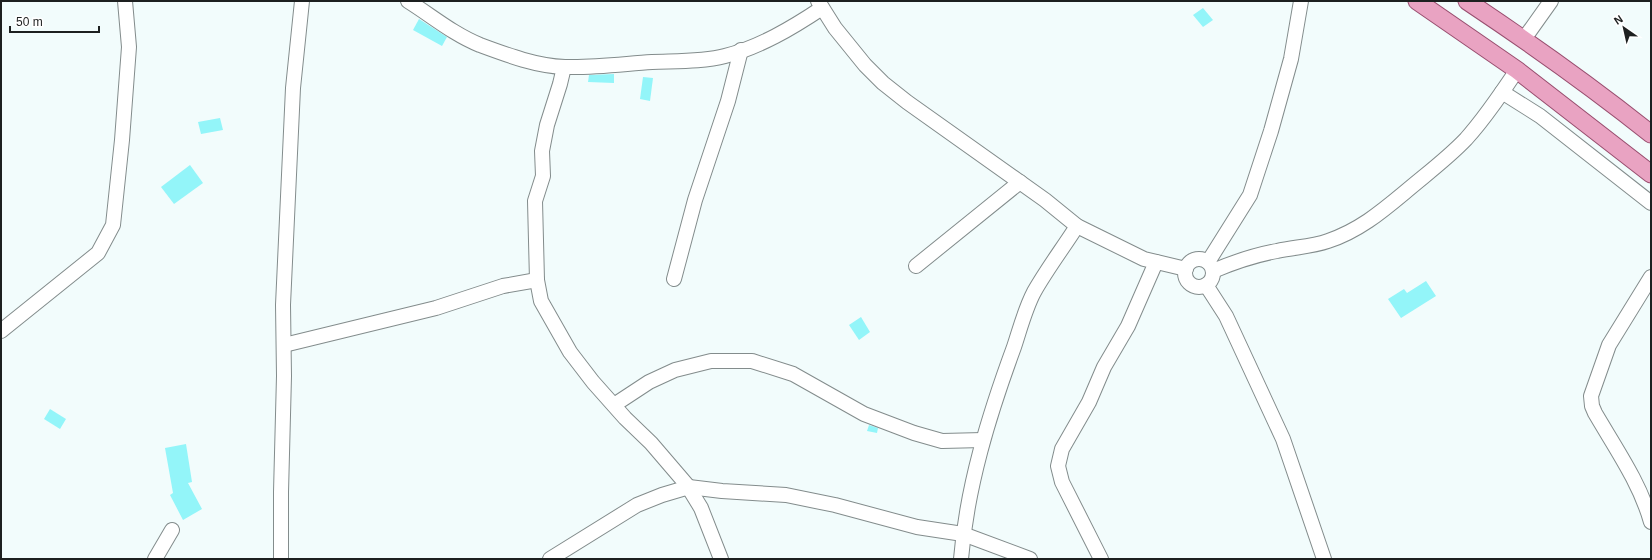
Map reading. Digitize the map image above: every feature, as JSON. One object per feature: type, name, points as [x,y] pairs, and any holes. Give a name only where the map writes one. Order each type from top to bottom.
[{"type":"main road","points":[[1417,1],[1517,70],[1651,174]]},
{"type":"main road","points":[[1467,1],[1524,39],[1621,110],[1651,134]]},
{"type":"street","points":[[1,331],[98,253],[113,225],[122,140],[129,47],[125,1]]},
{"type":"street","points":[[281,559],[284,345],[283,305],[293,88],[302,1]]},
{"type":"street","points":[[408,1],[458,35],[479,44],[534,62],[564,67],[724,57],[755,46],[777,35],[801,22],[820,5],[835,28],[883,83],[907,102],[1020,182],[1077,226],[1144,259],[1186,269]]},
{"type":"street","points":[[1211,266],[1202,259],[1195,260],[1190,263],[1186,269],[1185,275],[1188,282],[1193,286],[1200,287],[1210,282],[1211,266],[1250,195],[1271,131],[1291,59],[1301,1]]},
{"type":"street","points":[[1524,39],[1551,1]]},
{"type":"street","points":[[674,279],[695,200],[728,101],[741,50]]},
{"type":"street","points":[[564,67],[547,125],[542,151],[542,176],[535,201],[537,280],[541,300],[570,352],[593,382],[651,443],[689,487],[701,508],[721,559]]},
{"type":"street","points":[[1211,266],[1278,250],[1327,242],[1357,228],[1375,217],[1442,162],[1466,139],[1517,70]]},
{"type":"street","points":[[1502,92],[1540,116],[1651,203]]},
{"type":"street","points":[[916,266],[1020,182]]},
{"type":"street","points":[[960,559],[974,475],[1005,369],[1034,293],[1077,226]]},
{"type":"street","points":[[1101,559],[1062,482],[1058,466],[1062,450],[1089,402],[1104,367],[1128,326],[1156,262]]},
{"type":"street","points":[[1651,277],[1609,345],[1591,396],[1592,406],[1595,413],[1637,484],[1645,502],[1651,522]]},
{"type":"street","points":[[284,345],[436,308],[503,286],[537,280]]},
{"type":"street","points":[[1206,285],[1226,316],[1283,439],[1324,559]]},
{"type":"street","points":[[614,405],[649,382],[675,370],[712,361],[752,361],[792,374],[864,414],[914,433],[942,441],[983,440]]},
{"type":"street","points":[[550,559],[637,505],[662,495],[689,487],[722,491],[786,495],[835,505],[917,527],[963,534],[1030,559]]},
{"type":"street","points":[[155,559],[172,530]]},
{"type":"building","points":[[1203,8],[1213,20],[1203,27],[1193,15]]},
{"type":"building","points":[[419,19],[447,37],[442,46],[413,30]]},
{"type":"building","points":[[614,74],[614,83],[588,82],[589,75]]},
{"type":"building","points":[[643,77],[653,78],[650,101],[640,99]]},
{"type":"building","points":[[220,118],[223,130],[201,134],[198,122]]},
{"type":"building","points":[[190,165],[203,183],[174,204],[161,187]]},
{"type":"building","points":[[1426,281],[1436,296],[1401,318],[1388,299],[1404,289],[1407,293]]},
{"type":"building","points":[[861,317],[870,332],[859,340],[849,325]]},
{"type":"building","points":[[50,409],[66,419],[60,429],[44,419]]},
{"type":"building","points":[[869,425],[878,428],[877,433],[867,431]]},
{"type":"building","points":[[186,444],[192,482],[188,483],[202,509],[183,520],[170,495],[173,493],[165,448]]}]
